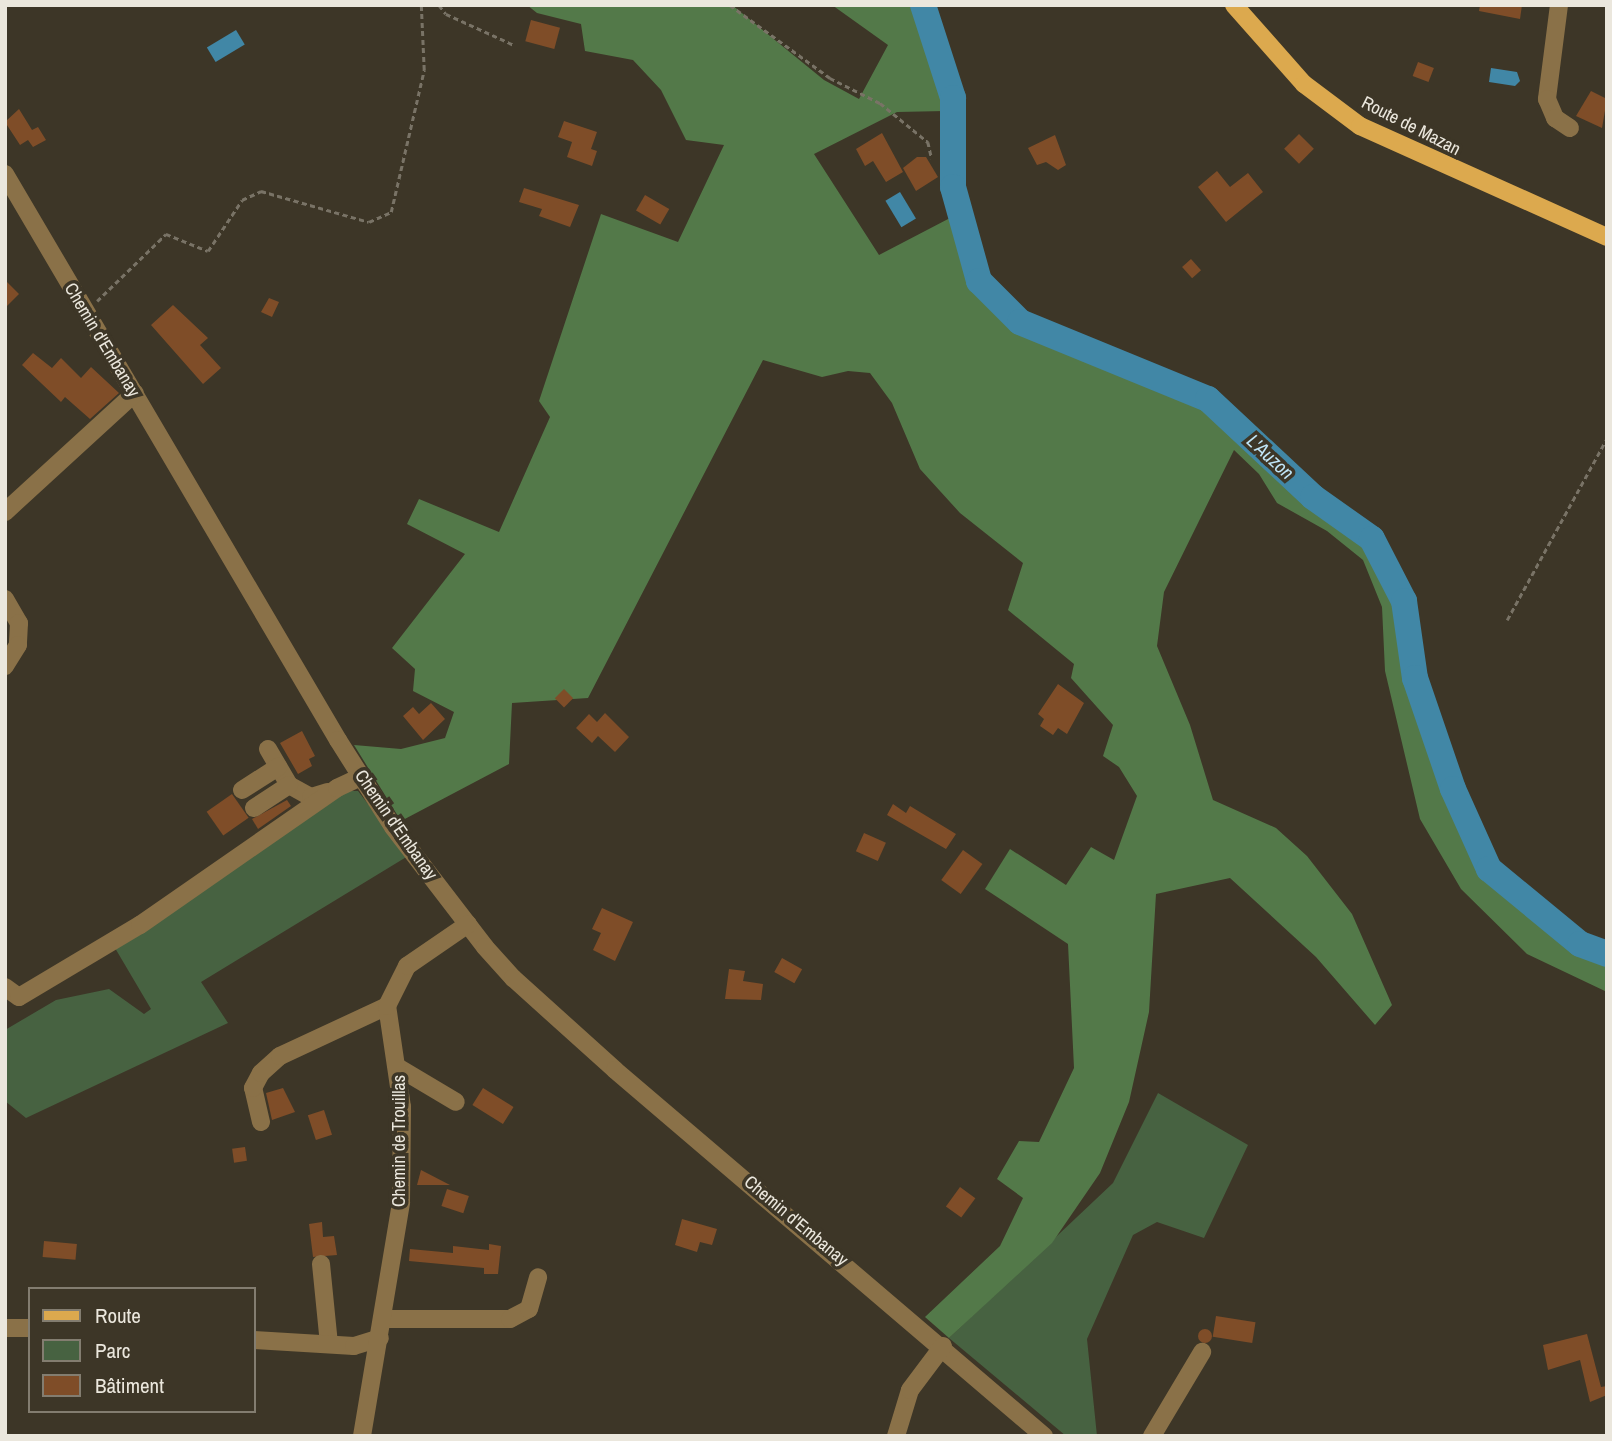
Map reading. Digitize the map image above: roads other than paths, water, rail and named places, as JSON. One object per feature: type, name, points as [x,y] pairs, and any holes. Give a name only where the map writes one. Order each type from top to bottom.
[{"type":"main road","name":"Route de Mazan","points":[[1234,5],[1304,84],[1360,126],[1607,236]]},
{"type":"street","points":[[1559,5],[1547,99],[1555,118],[1570,128]]},
{"type":"street","name":"Chemin d'Embanay","points":[[5,174],[85,313],[135,393],[259,612],[393,827],[468,924],[513,978],[615,1070],[943,1346],[1044,1436]]},
{"type":"street","points":[[5,512],[135,393]]},
{"type":"street","points":[[5,598],[19,623],[18,645],[5,666]]},
{"type":"street","points":[[268,750],[289,785],[311,797],[361,777]]},
{"type":"street","points":[[242,790],[278,767]]},
{"type":"street","points":[[254,808],[289,785]]},
{"type":"street","points":[[5,987],[19,997],[139,925],[337,788]]},
{"type":"street","points":[[261,1122],[253,1088],[261,1073],[280,1056],[387,1006],[407,966],[468,924]]},
{"type":"street","name":"Chemin de Trouillas","points":[[362,1436],[401,1202],[399,1068],[387,1006]]},
{"type":"street","points":[[399,1068],[456,1102]]},
{"type":"street","points":[[321,1264],[329,1344]]},
{"type":"street","points":[[383,1319],[510,1319],[529,1309],[538,1277]]},
{"type":"street","points":[[5,1328],[28,1328]]},
{"type":"street","points":[[256,1340],[354,1346],[380,1338]]},
{"type":"street","points":[[896,1436],[910,1390],[943,1346]]},
{"type":"street","points":[[1152,1436],[1202,1352]]},
{"type":"water","points":[[236,30],[245,45],[216,62],[207,48]]},
{"type":"water","points":[[1491,68],[1517,72],[1520,81],[1515,86],[1489,82]]},
{"type":"water","points":[[900,192],[916,219],[901,227],[885,201]]},
{"type":"waterway","name":"L'Auzon","points":[[923,5],[953,98],[953,187],[979,281],[1020,322],[1208,399],[1313,497],[1372,539],[1404,601],[1415,678],[1453,789],[1489,869],[1580,944],[1607,954]]}]
